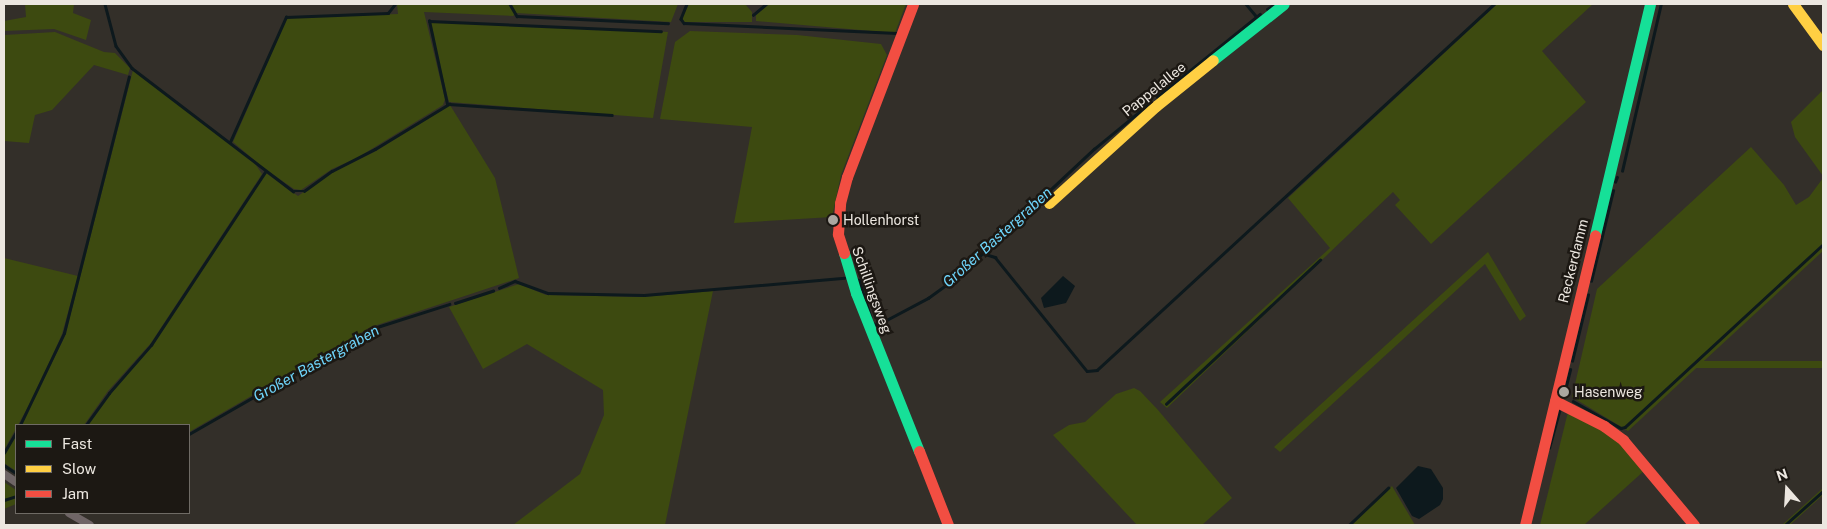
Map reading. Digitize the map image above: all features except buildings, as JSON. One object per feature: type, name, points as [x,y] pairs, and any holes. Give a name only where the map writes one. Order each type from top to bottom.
[{"type":"street","name":"Schillingsweg","points":[[913,4],[847,177],[840,203],[838,234],[856,293],[948,525]]},
{"type":"street","name":"Pappelallee","points":[[1049,203],[1156,106],[1284,4]]},
{"type":"street","name":"Reckerdamm","points":[[1525,525],[1650,4]]},
{"type":"street","points":[[1793,4],[1823,45]]},
{"type":"street","points":[[1555,400],[1604,426],[1623,440],[1694,525]]},
{"type":"street","points":[[4,474],[15,481]]},
{"type":"street","points":[[71,514],[90,525]]},
{"type":"green space","points":[[25,4],[74,4],[73,13],[91,20],[86,40],[54,29],[4,31],[4,21],[26,17]]},
{"type":"green space","points":[[397,4],[678,4],[671,22],[516,13],[513,16],[424,12],[445,99],[443,105],[357,158],[332,169],[301,190],[294,189],[265,169],[233,142],[287,18],[398,14]]},
{"type":"green space","points":[[689,4],[745,4],[752,12],[752,22],[684,22],[682,18]]},
{"type":"green space","points":[[769,4],[906,4],[895,33],[756,21],[756,15]]},
{"type":"green space","points":[[1497,4],[1593,4],[1542,51],[1586,102],[1431,244],[1395,205],[1400,200],[1393,192],[1167,408],[1160,402],[1330,248],[1288,198]]},
{"type":"green space","points":[[432,22],[668,32],[653,118],[449,102],[429,24]]},
{"type":"green space","points":[[690,31],[797,35],[881,44],[887,55],[841,175],[832,217],[734,223],[752,127],[660,119],[675,42]]},
{"type":"green space","points":[[55,32],[104,52],[115,53],[130,68],[128,75],[94,65],[52,110],[35,115],[29,143],[4,141],[4,35]]},
{"type":"green space","points":[[133,70],[254,162],[262,174],[151,343],[108,391],[85,424],[21,424],[65,336]]},
{"type":"green space","points":[[1823,90],[1823,176],[1795,137],[1791,122]]},
{"type":"green space","points":[[450,105],[495,178],[519,278],[371,327],[190,431],[190,424],[89,424],[110,393],[152,346],[266,173],[298,196],[331,173],[376,151]]},
{"type":"green space","points":[[1751,147],[1784,185],[1796,205],[1809,197],[1823,178],[1823,251],[1628,431],[1572,397],[1597,289]]},
{"type":"green space","points":[[1488,252],[1526,316],[1520,321],[1485,264],[1280,452],[1274,447]]},
{"type":"green space","points":[[4,258],[78,276],[62,334],[37,391],[19,424],[15,424],[15,430],[4,450]]},
{"type":"green space","points":[[519,284],[546,295],[642,297],[713,291],[665,525],[513,525],[580,474],[604,415],[603,390],[527,344],[483,369],[449,307]]},
{"type":"green space","points":[[1619,361],[1823,361],[1823,368],[1619,368]]},
{"type":"green space","points":[[1134,388],[1140,391],[1158,410],[1232,498],[1202,525],[1137,525],[1053,435],[1069,425],[1085,422],[1116,394]]},
{"type":"green space","points":[[1569,408],[1612,436],[1645,470],[1584,525],[1540,525]]},
{"type":"green space","points":[[15,436],[15,470],[4,463],[4,456]]},
{"type":"green space","points":[[4,482],[15,489],[15,504],[4,509]]},
{"type":"green space","points":[[1392,486],[1415,525],[1351,525]]},
{"type":"green space","points":[[1823,488],[1823,495],[1790,525],[1782,525]]},
{"type":"shaded area","points":[[1063,276],[1075,286],[1066,303],[1044,308],[1041,298]]},
{"type":"shaded area","points":[[1418,466],[1431,469],[1443,488],[1443,499],[1440,505],[1419,519],[1412,516],[1396,488]]},
{"type":"waterway","points":[[105,4],[116,46],[132,68],[293,191],[304,191],[332,171],[375,149],[449,104],[612,115]]},
{"type":"waterway","points":[[230,142],[286,17],[388,13],[395,4]]},
{"type":"waterway","points":[[510,4],[517,16],[668,23]]},
{"type":"waterway","points":[[687,4],[681,19],[684,23],[897,33]]},
{"type":"waterway","points":[[753,15],[766,4]]},
{"type":"waterway","points":[[1246,4],[1256,16]]},
{"type":"waterway","name":"Großer Bastergraben","points":[[1267,9],[1275,4]]},
{"type":"waterway","points":[[982,253],[995,257],[1087,371],[1097,370],[1494,4]]},
{"type":"waterway","points":[[1622,171],[1661,4]]},
{"type":"waterway","name":"Großer Bastergraben","points":[[1157,97],[1260,14]]},
{"type":"waterway","points":[[447,104],[429,21],[661,31]]},
{"type":"waterway","points":[[20,424],[64,333],[129,77]]},
{"type":"waterway","name":"Großer Bastergraben","points":[[873,323],[877,325],[928,298],[956,278],[1094,149],[1150,103]]},
{"type":"waterway","points":[[87,424],[109,393],[151,345],[265,172]]},
{"type":"waterway","points":[[1615,182],[1617,177]]},
{"type":"waterway","points":[[1591,281],[1613,191]]},
{"type":"waterway","points":[[1573,401],[1621,428],[1625,427],[1823,244]]},
{"type":"waterway","points":[[1166,404],[1320,260]]},
{"type":"waterway","name":"Großer Bastergraben","points":[[499,288],[515,281],[548,293],[644,295],[844,278]]},
{"type":"waterway","name":"Großer Bastergraben","points":[[856,279],[859,280],[871,316]]},
{"type":"waterway","name":"Großer Bastergraben","points":[[455,303],[493,291]]},
{"type":"waterway","points":[[1572,361],[1588,295]]},
{"type":"waterway","name":"Großer Bastergraben","points":[[190,433],[374,328],[449,304]]},
{"type":"waterway","points":[[1565,390],[1570,370]]},
{"type":"waterway","points":[[1549,448],[1560,408]]},
{"type":"waterway","points":[[4,453],[15,434]]},
{"type":"waterway","points":[[4,465],[15,472]]},
{"type":"waterway","points":[[1349,525],[1388,488]]},
{"type":"waterway","points":[[1785,525],[1823,491]]},
{"type":"waterway","name":"Großer Bastergraben","points":[[4,500],[15,496]]},
{"type":"traffic: fast","points":[[1213,60],[1284,4]]},
{"type":"traffic: fast","points":[[1595,235],[1650,4]]},
{"type":"traffic: fast","points":[[844,253],[856,293],[919,451]]},
{"type":"traffic: slow","points":[[1793,4],[1823,45]]},
{"type":"traffic: slow","points":[[1049,203],[1156,106],[1213,60]]},
{"type":"traffic: jam","points":[[844,253],[838,234],[840,203],[847,177],[913,4]]},
{"type":"traffic: jam","points":[[1525,525],[1595,235]]},
{"type":"traffic: jam","points":[[1555,401],[1604,426],[1623,440],[1694,525]]},
{"type":"traffic: jam","points":[[919,451],[948,525]]},
{"type":"place","name":"Hollenhorst","points":[[833,220]]},
{"type":"place","name":"Hasenweg","points":[[1564,392]]}]
